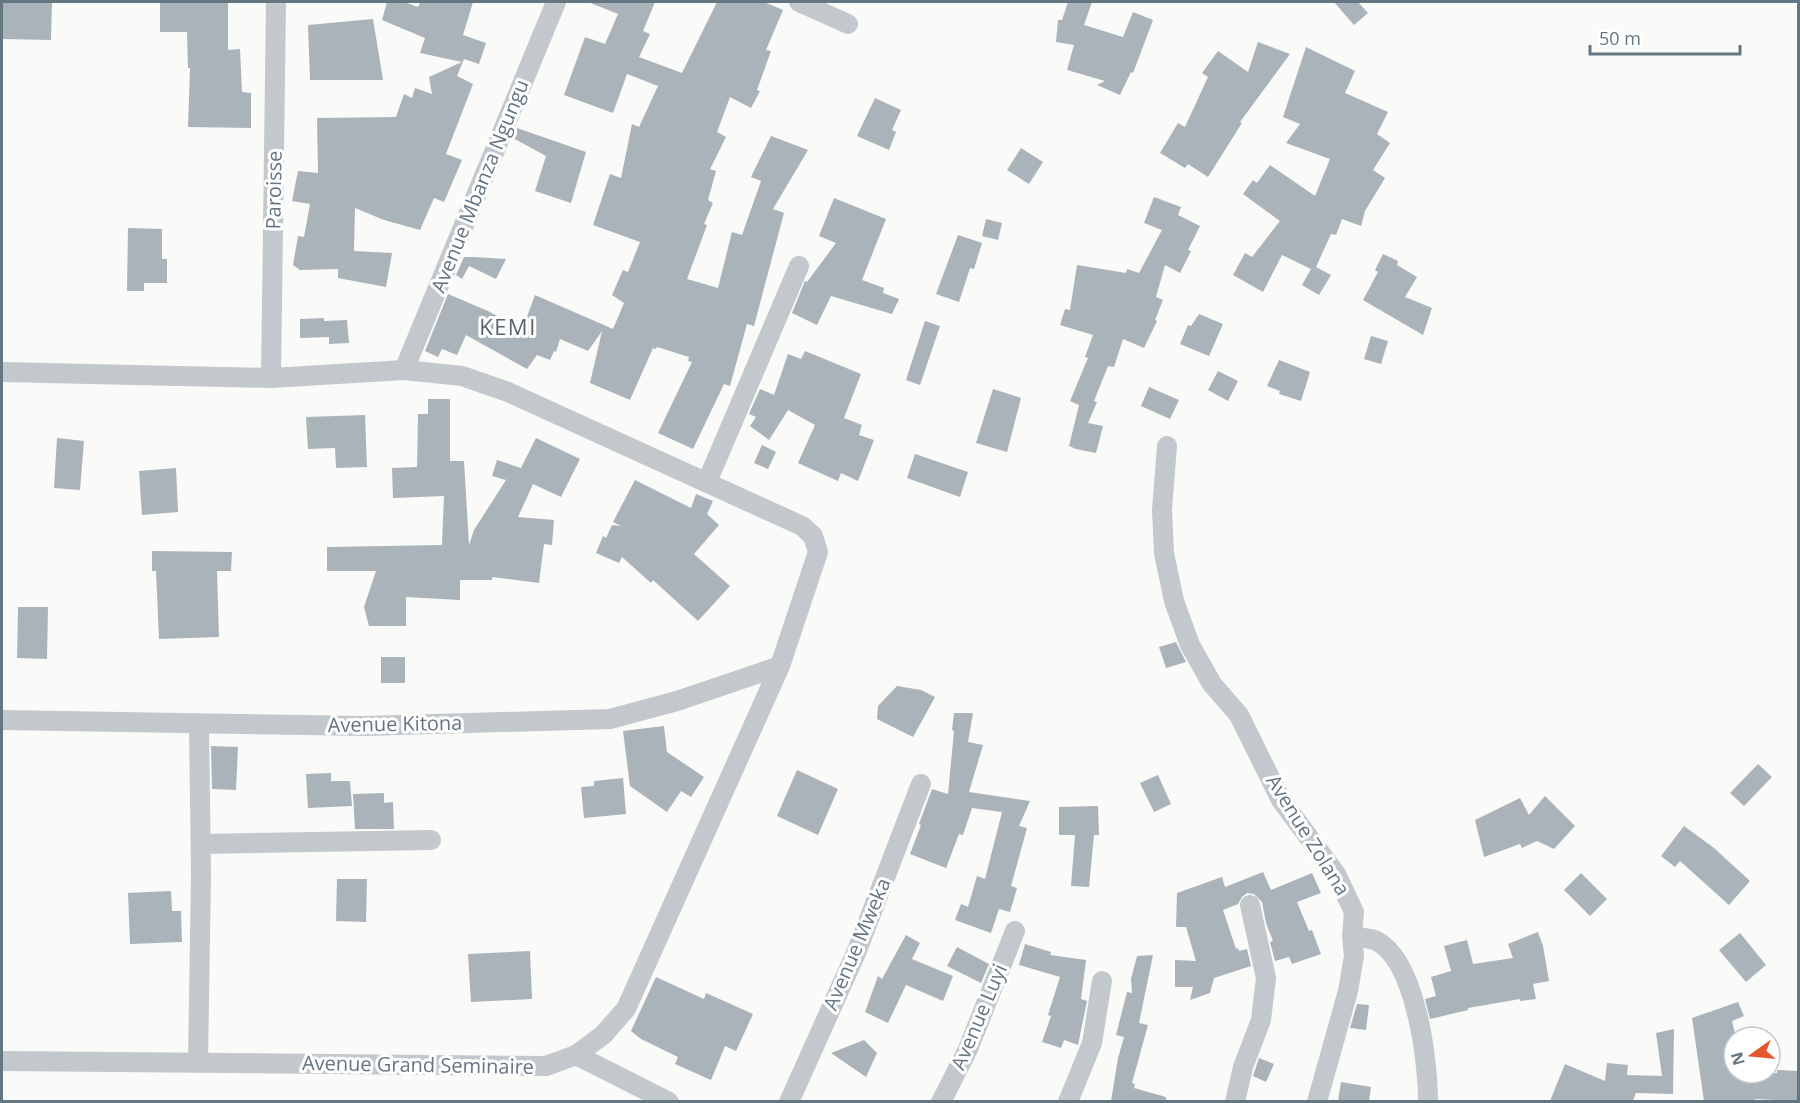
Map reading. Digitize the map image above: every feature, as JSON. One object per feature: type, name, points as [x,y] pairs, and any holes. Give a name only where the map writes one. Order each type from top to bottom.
[{"type":"street","name":"Paroisse","points":[[272,378],[276,2]]},
{"type":"street","name":"Avenue Mbanza Ngungu","points":[[404,370],[556,2]]},
{"type":"street","points":[[799,2],[848,24]]},
{"type":"street","points":[[2,372],[272,378],[404,370],[462,376],[508,392],[707,482],[799,266]]},
{"type":"street","name":"Avenue Zolana","points":[[1167,446],[1162,510],[1164,553],[1174,601],[1190,645],[1212,684],[1239,715],[1281,800],[1336,874],[1354,912],[1352,936],[1354,956],[1348,991],[1317,1101]]},
{"type":"street","name":"Avenue Grand Seminaire","points":[[2,1061],[546,1066],[576,1055],[603,1035],[626,1009],[780,666],[818,552],[813,536],[802,526],[707,482]]},
{"type":"street","name":"Avenue Kitona","points":[[2,720],[366,726],[610,718],[676,701],[780,666]]},
{"type":"street","points":[[198,1063],[201,844],[199,724]]},
{"type":"street","name":"Avenue Mweka","points":[[789,1101],[856,954],[921,784]]},
{"type":"street","points":[[201,844],[431,840]]},
{"type":"street","points":[[1235,1101],[1243,1067],[1261,1020],[1266,978],[1250,905]]},
{"type":"street","name":"Avenue Luyi","points":[[941,1101],[968,1049],[1015,931]]},
{"type":"street","points":[[1352,936],[1374,940],[1382,946],[1394,957],[1408,981],[1426,1054],[1428,1101]]},
{"type":"street","points":[[1068,1101],[1092,1043],[1102,981]]},
{"type":"street","points":[[576,1055],[669,1101]]},
{"type":"building","points":[[2,2],[52,2],[51,40],[2,39]]},
{"type":"building","points":[[160,2],[228,2],[228,50],[240,49],[242,92],[251,93],[251,128],[188,127],[190,68],[188,68],[187,32],[160,32]]},
{"type":"building","points":[[387,2],[404,2],[418,7],[420,2],[473,2],[463,35],[486,43],[479,64],[464,59],[457,76],[473,84],[446,154],[462,160],[444,202],[434,198],[420,230],[384,220],[355,208],[354,251],[392,253],[386,287],[338,278],[338,269],[300,270],[293,265],[298,236],[304,237],[310,204],[292,201],[298,171],[318,173],[317,118],[396,117],[404,94],[412,98],[415,88],[432,94],[429,77],[462,62],[420,53],[425,38],[382,20]]},
{"type":"building","points":[[588,2],[655,2],[643,31],[650,34],[639,57],[682,73],[717,2],[764,2],[783,10],[766,50],[771,51],[757,90],[760,91],[751,108],[730,97],[717,132],[726,137],[710,169],[716,171],[708,200],[713,203],[687,279],[718,288],[732,232],[742,235],[761,181],[751,177],[771,136],[808,150],[773,209],[784,213],[754,326],[747,324],[730,386],[724,384],[693,449],[658,433],[692,362],[688,361],[689,357],[657,347],[653,348],[630,400],[590,383],[602,331],[588,351],[560,339],[556,352],[554,351],[550,360],[537,355],[527,369],[466,335],[457,355],[442,349],[438,357],[425,351],[448,294],[488,311],[522,330],[535,295],[613,329],[624,303],[612,295],[623,270],[628,272],[640,242],[593,225],[610,174],[621,178],[632,124],[639,127],[658,86],[627,74],[613,113],[564,95],[585,37],[605,44],[618,14]]},
{"type":"building","points":[[1068,2],[1092,2],[1084,25],[1123,37],[1133,12],[1153,20],[1133,73],[1131,72],[1120,95],[1097,85],[1105,81],[1067,70],[1074,45],[1056,42],[1058,20],[1062,20]]},
{"type":"building","points":[[1334,2],[1358,2],[1368,13],[1354,25]]},
{"type":"building","points":[[373,19],[383,80],[310,80],[308,25]]},
{"type":"building","points":[[1258,42],[1290,54],[1240,122],[1242,123],[1208,177],[1188,164],[1185,168],[1160,153],[1178,123],[1185,127],[1208,77],[1202,73],[1218,51],[1248,72]]},
{"type":"building","points":[[1306,47],[1355,71],[1345,93],[1388,112],[1377,134],[1390,143],[1373,170],[1385,178],[1365,211],[1361,226],[1342,219],[1336,235],[1331,234],[1316,267],[1331,275],[1319,295],[1302,285],[1311,269],[1282,255],[1263,292],[1233,275],[1245,253],[1252,257],[1280,221],[1243,194],[1253,180],[1257,183],[1270,165],[1315,196],[1330,159],[1286,143],[1300,124],[1283,117]]},
{"type":"building","points":[[875,98],[901,110],[892,130],[896,132],[889,150],[857,136]]},
{"type":"building","points":[[517,128],[586,152],[571,203],[535,191],[546,156],[513,138]]},
{"type":"building","points":[[1021,148],[1043,162],[1029,184],[1007,170]]},
{"type":"building","points":[[1154,197],[1181,207],[1178,215],[1200,226],[1180,273],[1165,265],[1156,297],[1163,300],[1155,320],[1157,321],[1144,348],[1123,339],[1114,367],[1108,366],[1088,423],[1103,426],[1096,453],[1076,449],[1069,446],[1079,405],[1070,401],[1088,358],[1085,357],[1093,335],[1060,325],[1065,309],[1070,310],[1077,265],[1126,273],[1127,269],[1139,273],[1162,230],[1144,223]]},
{"type":"building","points":[[834,198],[886,219],[862,280],[884,288],[883,293],[899,299],[892,314],[831,296],[817,325],[792,313],[805,281],[807,282],[836,243],[819,236]]},
{"type":"building","points":[[986,219],[1002,223],[998,240],[982,236]]},
{"type":"building","points":[[128,228],[162,229],[162,259],[167,259],[167,283],[144,283],[144,291],[127,291]]},
{"type":"building","points":[[958,235],[982,243],[974,269],[970,268],[959,302],[936,294]]},
{"type":"building","points":[[1383,254],[1398,261],[1397,265],[1417,277],[1405,297],[1432,308],[1423,335],[1363,300],[1378,272],[1375,270]]},
{"type":"building","points":[[464,257],[506,259],[496,279],[469,266],[462,279],[456,275]]},
{"type":"building","points":[[1199,314],[1223,324],[1209,356],[1180,344],[1188,325],[1191,326]]},
{"type":"building","points":[[324,318],[324,321],[347,320],[349,343],[329,344],[329,337],[300,338],[300,319]]},
{"type":"building","points":[[925,321],[940,326],[920,385],[906,380]]},
{"type":"building","points":[[1371,336],[1388,341],[1381,364],[1364,359]]},
{"type":"building","points":[[805,351],[861,374],[844,418],[862,425],[859,435],[874,440],[858,481],[841,473],[838,481],[798,463],[815,425],[788,410],[769,440],[750,426],[756,417],[749,414],[760,389],[774,395],[788,354],[801,359]]},
{"type":"building","points":[[1279,360],[1310,372],[1301,401],[1279,394],[1280,391],[1267,386]]},
{"type":"building","points":[[1218,371],[1238,381],[1228,401],[1208,390]]},
{"type":"building","points":[[1149,387],[1179,400],[1170,419],[1141,406]]},
{"type":"building","points":[[993,389],[1021,398],[1007,452],[976,443]]},
{"type":"building","points":[[428,399],[450,399],[450,461],[464,461],[469,545],[474,530],[506,480],[492,476],[497,460],[521,468],[536,438],[580,459],[561,497],[533,484],[518,517],[554,520],[552,545],[544,544],[539,583],[492,577],[492,580],[460,580],[460,600],[406,597],[406,626],[369,626],[364,607],[376,571],[327,571],[327,547],[442,545],[444,496],[393,498],[392,468],[417,467],[418,414],[428,414]]},
{"type":"building","points":[[365,415],[367,467],[336,468],[335,448],[308,449],[306,417]]},
{"type":"building","points":[[57,438],[84,441],[80,490],[54,488]]},
{"type":"building","points":[[762,445],[776,452],[768,469],[754,463]]},
{"type":"building","points":[[915,454],[968,472],[960,497],[907,478]]},
{"type":"building","points":[[176,468],[178,512],[142,515],[139,471]]},
{"type":"building","points":[[635,480],[691,508],[696,494],[713,501],[707,514],[719,525],[694,554],[730,586],[698,621],[653,580],[651,583],[622,557],[619,563],[596,553],[603,536],[606,538],[612,525],[621,526],[613,522]]},
{"type":"building","points":[[152,551],[232,552],[231,571],[217,571],[219,637],[159,639],[156,571],[152,571]]},
{"type":"building","points":[[18,607],[48,607],[47,659],[17,658]]},
{"type":"building","points":[[1176,642],[1186,662],[1166,668],[1159,647]]},
{"type":"building","points":[[381,657],[405,657],[405,683],[381,683]]},
{"type":"building","points":[[897,686],[921,690],[935,697],[913,737],[877,719],[878,706]]},
{"type":"building","points":[[954,713],[973,713],[968,742],[983,745],[969,792],[1030,801],[1019,826],[1027,828],[1011,886],[1017,888],[1010,912],[999,909],[991,933],[955,920],[961,904],[968,907],[977,876],[985,879],[1002,812],[972,808],[963,835],[959,834],[946,868],[910,854],[932,789],[948,794]]},
{"type":"building","points":[[664,726],[667,752],[704,777],[691,797],[681,791],[667,812],[630,786],[623,731]]},
{"type":"building","points":[[211,746],[238,747],[236,790],[212,789]]},
{"type":"building","points":[[1758,764],[1772,777],[1744,806],[1730,793]]},
{"type":"building","points":[[797,770],[838,789],[818,835],[777,816]]},
{"type":"building","points":[[331,773],[331,781],[350,781],[352,806],[308,808],[306,774]]},
{"type":"building","points":[[1158,775],[1171,804],[1154,812],[1140,783]]},
{"type":"building","points":[[623,778],[626,814],[584,818],[581,787],[594,786],[594,781]]},
{"type":"building","points":[[384,793],[384,803],[393,802],[394,829],[355,829],[353,794]]},
{"type":"building","points":[[1545,796],[1575,826],[1554,849],[1537,841],[1522,848],[1520,844],[1484,857],[1475,820],[1520,798],[1529,815]]},
{"type":"building","points":[[1098,806],[1099,835],[1094,835],[1089,887],[1071,886],[1075,835],[1059,835],[1059,807]]},
{"type":"building","points":[[1684,826],[1714,848],[1750,881],[1729,905],[1680,861],[1675,867],[1661,856]]},
{"type":"building","points":[[1263,872],[1271,890],[1312,873],[1321,893],[1297,902],[1309,931],[1312,930],[1321,954],[1292,964],[1289,957],[1275,961],[1270,942],[1273,941],[1266,923],[1262,902],[1254,894],[1247,893],[1238,904],[1223,910],[1236,949],[1238,948],[1239,951],[1247,949],[1251,966],[1214,978],[1210,993],[1190,1000],[1193,987],[1175,987],[1175,960],[1196,961],[1186,927],[1176,927],[1177,893],[1222,877],[1225,887]]},
{"type":"building","points":[[1581,873],[1607,899],[1590,916],[1564,890]]},
{"type":"building","points":[[337,879],[367,879],[366,922],[336,921]]},
{"type":"building","points":[[171,891],[172,911],[181,911],[182,942],[130,944],[128,893]]},
{"type":"building","points":[[1538,932],[1543,946],[1549,981],[1533,984],[1536,999],[1520,1001],[1520,999],[1468,1008],[1468,1010],[1430,1019],[1425,999],[1436,996],[1431,977],[1451,971],[1444,946],[1467,940],[1473,964],[1513,958],[1508,944]]},
{"type":"building","points":[[1740,933],[1766,965],[1746,982],[1719,950]]},
{"type":"building","points":[[906,935],[920,943],[912,959],[953,976],[943,1001],[906,985],[888,1023],[865,1012],[878,976],[882,979]]},
{"type":"building","points":[[1025,944],[1051,952],[1050,955],[1086,960],[1081,999],[1087,1001],[1078,1045],[1064,1040],[1061,1048],[1042,1042],[1060,977],[1019,965]]},
{"type":"building","points":[[957,947],[989,964],[981,983],[947,966]]},
{"type":"building","points":[[530,951],[532,999],[471,1002],[468,954]]},
{"type":"building","points":[[1153,955],[1139,1023],[1148,1025],[1132,1083],[1135,1084],[1134,1088],[1166,1097],[1166,1101],[1111,1101],[1124,1037],[1116,1035],[1127,992],[1132,993],[1131,979],[1137,956]]},
{"type":"building","points":[[656,977],[704,999],[706,993],[753,1014],[736,1051],[725,1046],[711,1080],[675,1064],[678,1057],[641,1039],[631,1031]]},
{"type":"building","points":[[1738,1002],[1744,1016],[1732,1021],[1733,1025],[1722,1025],[1722,1085],[1782,1085],[1782,1070],[1798,1071],[1798,1101],[1755,1099],[1755,1101],[1704,1101],[1692,1018]]},
{"type":"building","points":[[1357,1004],[1369,1005],[1366,1030],[1350,1028]]},
{"type":"building","points":[[1674,1029],[1673,1094],[1636,1093],[1633,1101],[1550,1101],[1565,1064],[1605,1081],[1607,1063],[1628,1065],[1627,1075],[1662,1076],[1656,1033]]},
{"type":"building","points":[[864,1040],[877,1053],[866,1077],[831,1053]]},
{"type":"building","points":[[1259,1058],[1274,1064],[1266,1082],[1253,1076]]},
{"type":"building","points":[[1341,1082],[1371,1087],[1369,1101],[1338,1101]]},
{"type":"district","name":"KEMI","points":[[508,327]]}]
